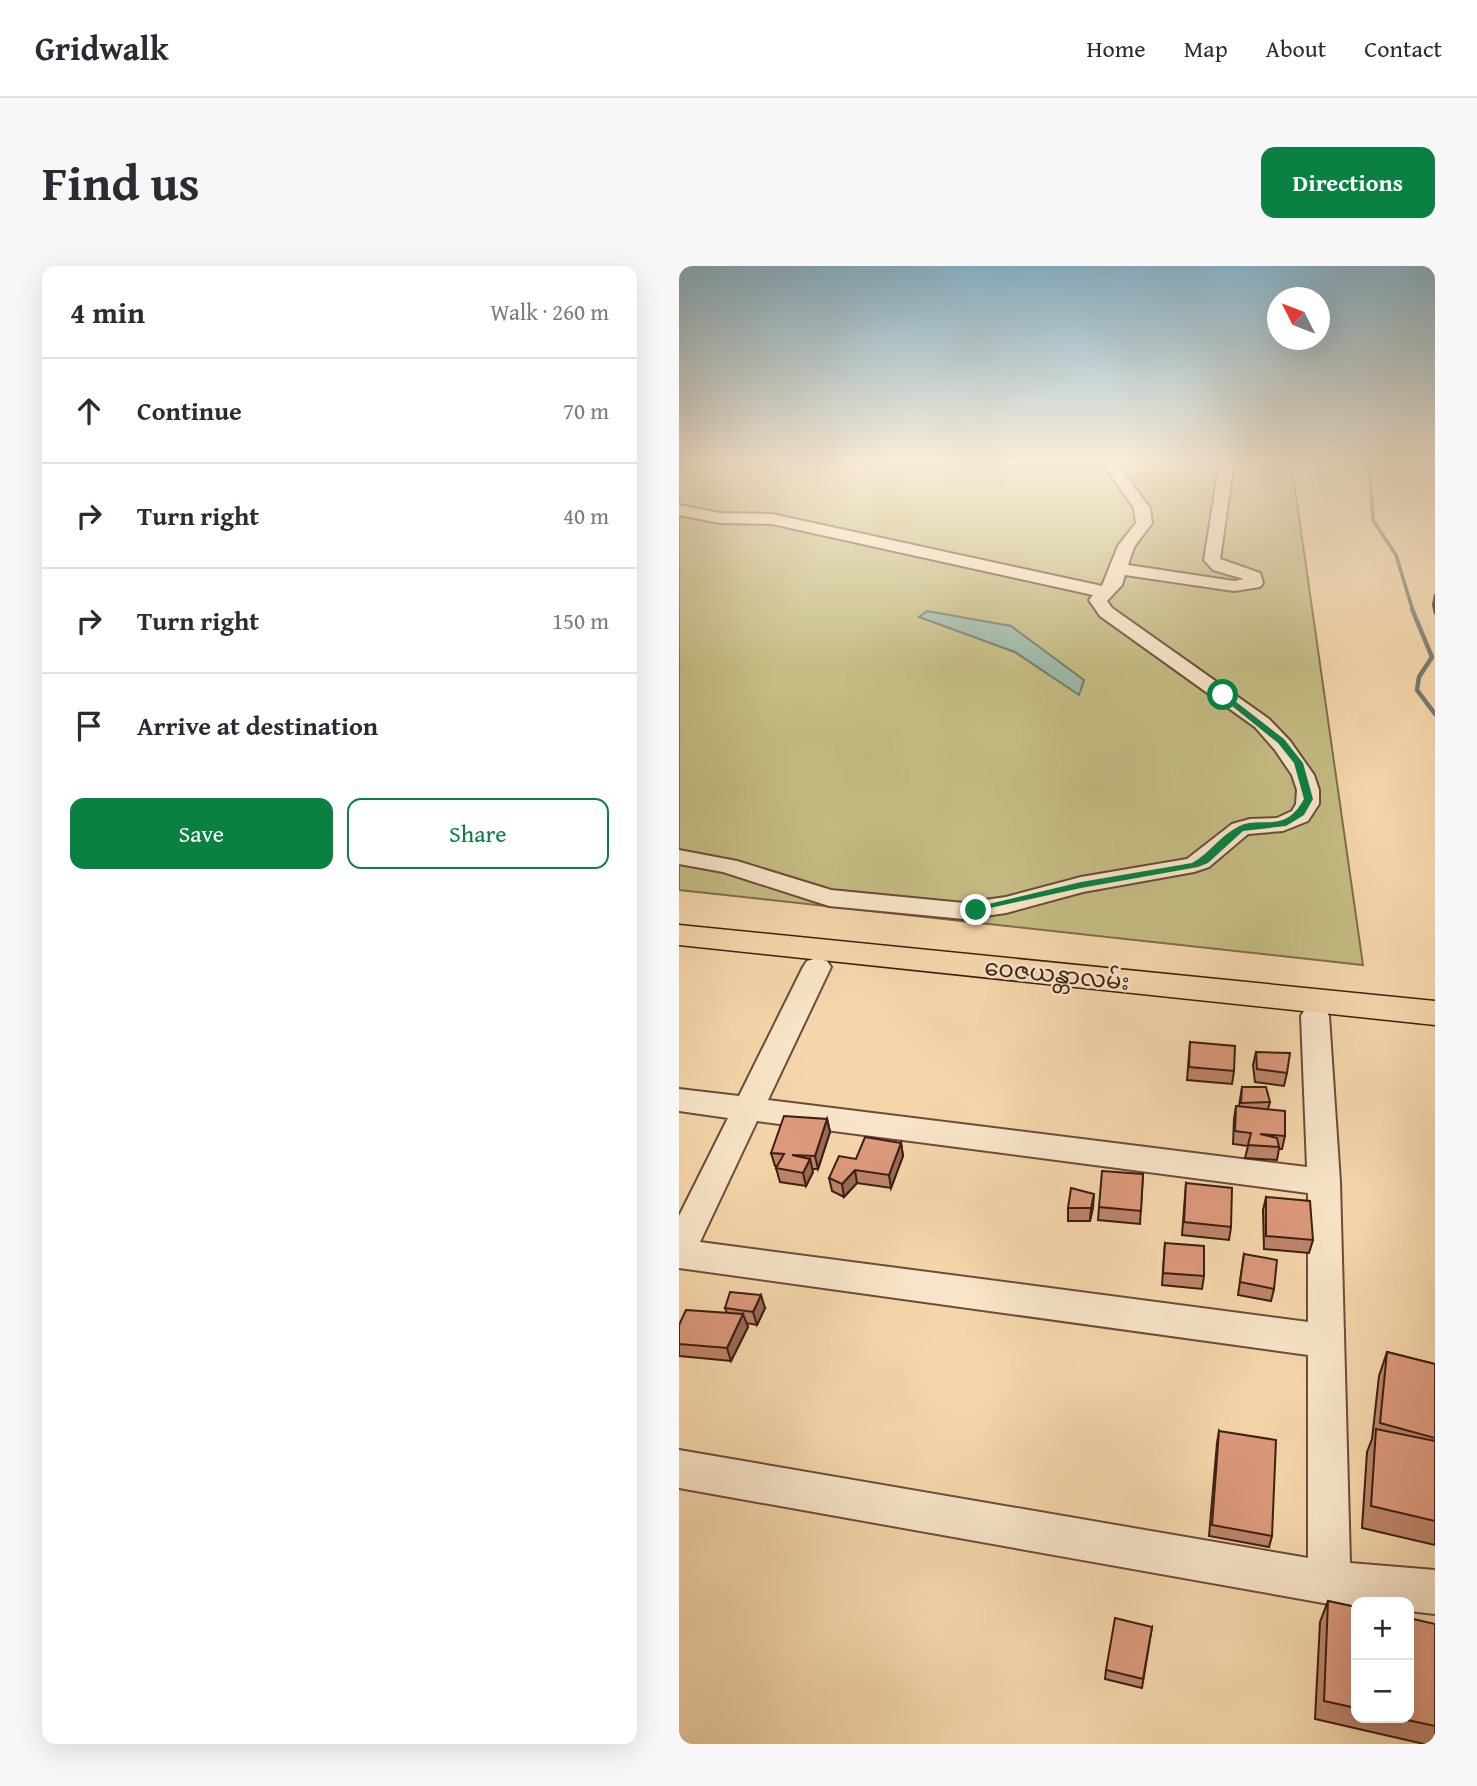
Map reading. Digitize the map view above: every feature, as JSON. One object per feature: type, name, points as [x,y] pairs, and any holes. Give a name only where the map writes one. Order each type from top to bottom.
[{"type":"main road","name":"ဝေဇယန္တာလမ်း","points":[[679,935],[1435,1013]]},
{"type":"main road","name":"ဝေဇယန္တာလမ်း","points":[[679,953],[1435,1029]]},
{"type":"street","points":[[822,530],[1105,592]]},
{"type":"street","points":[[679,857],[728,866],[828,898],[964,911],[1006,905],[1081,885],[1194,865],[1240,829],[1283,824],[1301,813],[1308,799],[1298,763],[1281,741],[1262,723],[1106,612],[1098,600],[1113,585],[1126,546],[1139,530]]},
{"type":"street","points":[[1120,569],[1234,586],[1254,583],[1254,577],[1219,566],[1212,560],[1217,530]]},
{"type":"street","points":[[817,967],[679,1252],[1326,1341]]},
{"type":"street","points":[[1315,1017],[1324,1182],[1329,1583]]},
{"type":"street","points":[[679,1100],[1324,1182]]},
{"type":"street","points":[[679,1469],[1329,1583],[1435,1592]]},
{"type":"shaded area","points":[[679,530],[1301,530],[1363,965],[679,890]],"holes":[[[920,617],[1011,626],[1079,694],[1015,652]]]},
{"type":"shaded area","points":[[927,611],[1011,626],[1084,680],[1079,695],[1015,652],[919,617]]},
{"type":"building","points":[[1190,1042],[1235,1046],[1234,1071],[1189,1067]]},
{"type":"building","points":[[1256,1052],[1290,1053],[1287,1073],[1257,1069]]},
{"type":"building","points":[[1242,1087],[1266,1087],[1270,1102],[1241,1103]]},
{"type":"building","points":[[1236,1106],[1285,1111],[1285,1136],[1260,1134],[1277,1138],[1279,1147],[1248,1145],[1251,1133],[1235,1131]]},
{"type":"building","points":[[784,1116],[827,1119],[815,1156],[792,1155],[810,1159],[803,1173],[776,1168],[784,1154],[771,1153]]},
{"type":"building","points":[[865,1137],[901,1143],[889,1175],[855,1170],[842,1184],[829,1178],[839,1156],[856,1159]]},
{"type":"building","points":[[1102,1171],[1143,1174],[1141,1211],[1099,1207]]},
{"type":"building","points":[[1186,1183],[1232,1188],[1231,1227],[1184,1222]]},
{"type":"building","points":[[1071,1188],[1094,1194],[1091,1208],[1068,1208]]},
{"type":"building","points":[[1266,1197],[1310,1201],[1313,1240],[1266,1236]]},
{"type":"building","points":[[1165,1243],[1204,1246],[1204,1276],[1163,1273]]},
{"type":"building","points":[[1244,1254],[1277,1260],[1274,1289],[1240,1282]]},
{"type":"building","points":[[730,1292],[761,1295],[753,1312],[725,1308]]},
{"type":"building","points":[[686,1310],[743,1314],[727,1348],[679,1344],[679,1325]]},
{"type":"building","points":[[1387,1352],[1435,1364],[1435,1438],[1380,1423]]},
{"type":"building","points":[[1376,1429],[1435,1441],[1435,1521],[1371,1506]]},
{"type":"building","points":[[1219,1431],[1276,1440],[1272,1536],[1212,1525]]},
{"type":"building","points":[[1328,1601],[1351,1606],[1351,1707],[1324,1701]]},
{"type":"building","points":[[1115,1618],[1152,1627],[1143,1679],[1106,1670]]},
{"type":"building","points":[[1414,1619],[1435,1624],[1435,1726],[1414,1721]]},
{"type":"waterway","points":[[1380,530],[1396,555],[1413,611]]},
{"type":"waterway","points":[[1412,609],[1432,657],[1419,677],[1417,690],[1435,714]]},
{"type":"route","points":[[976,910],[1081,885],[1194,865],[1204,860],[1240,829],[1283,824],[1301,813],[1308,799],[1298,763],[1262,723],[1223,695]]}]
